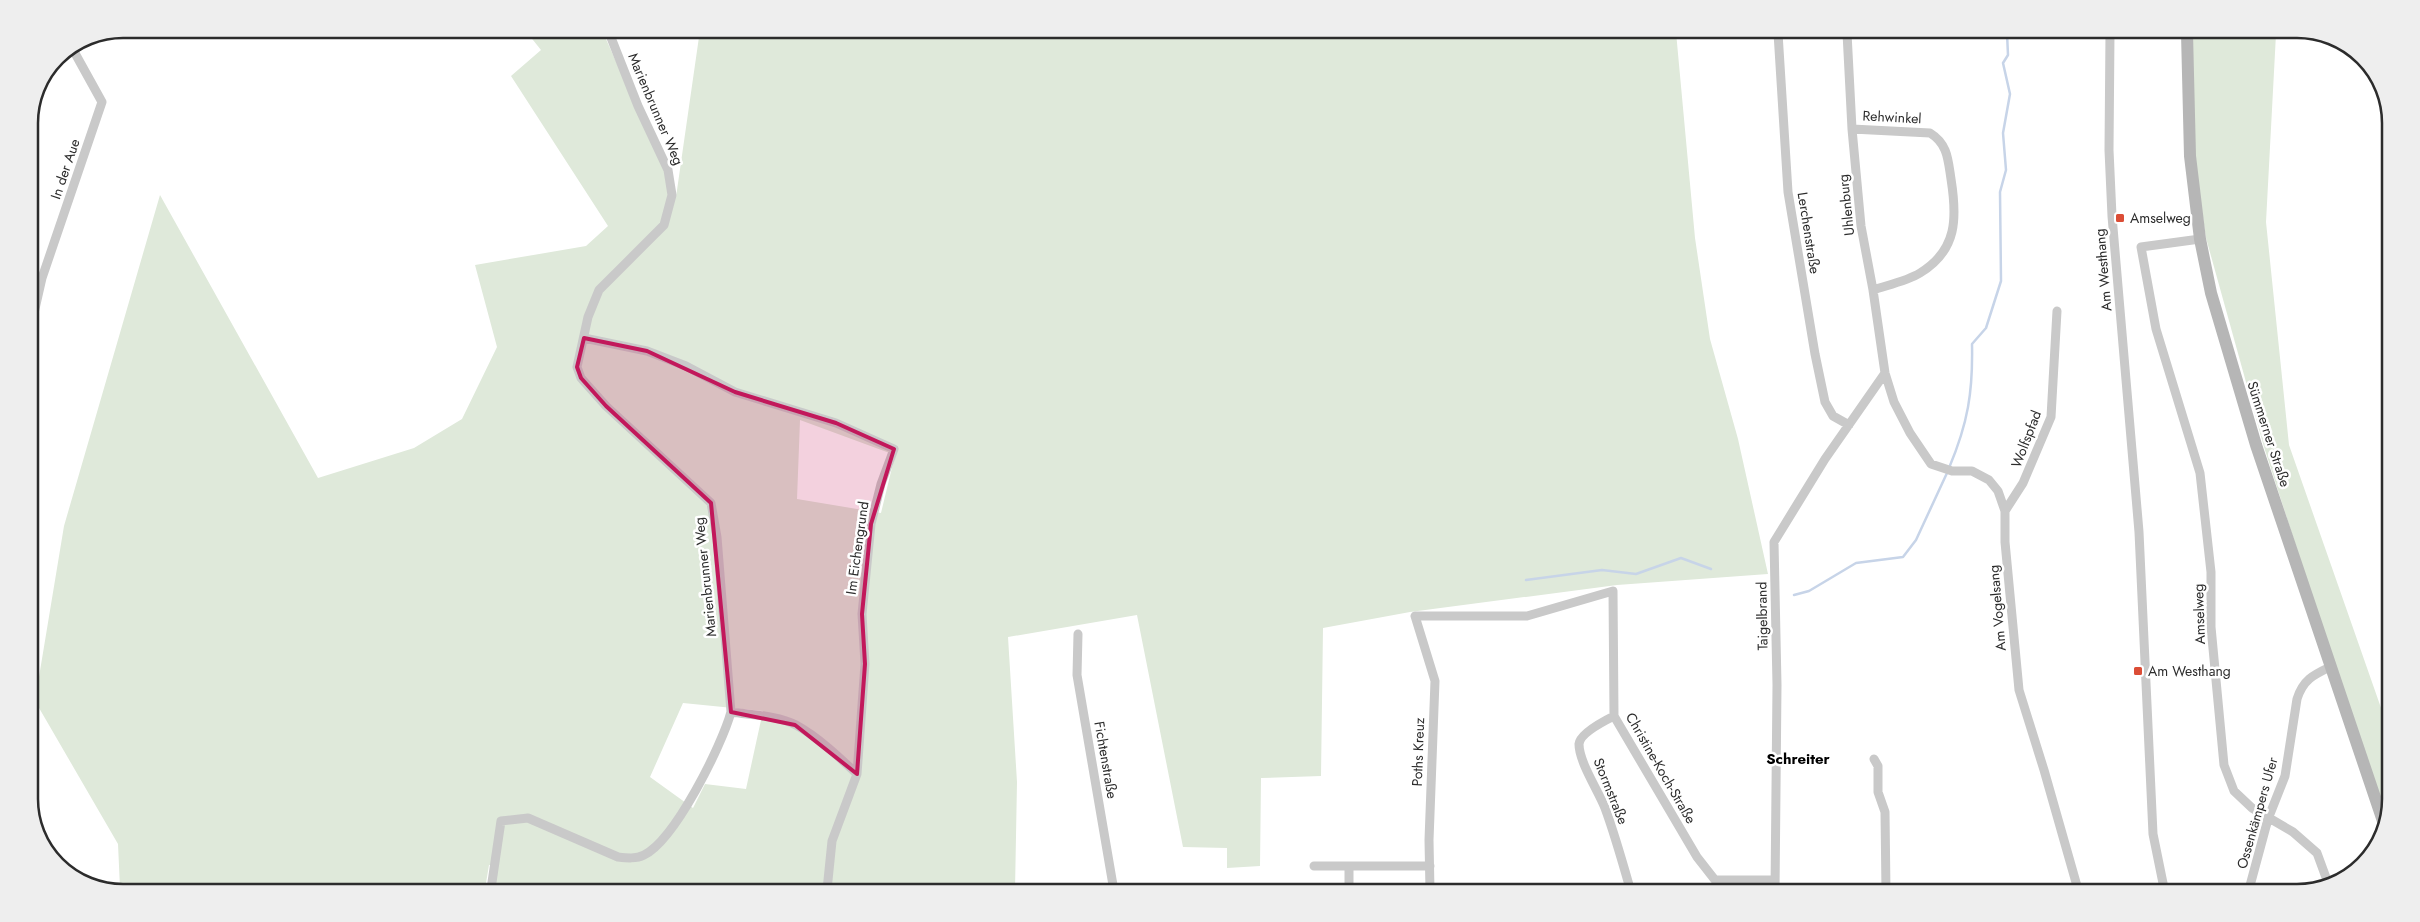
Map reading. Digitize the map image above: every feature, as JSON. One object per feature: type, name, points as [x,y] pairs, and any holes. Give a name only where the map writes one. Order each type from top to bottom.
[{"type":"main road","name":"Sümmerner Straße","points":[[2187,38],[2190,156],[2200,239],[2213,302],[2256,445],[2381,815]]},
{"type":"street","name":"Marienbrunner Weg","points":[[492,884],[501,821],[528,818],[618,857],[633,858],[645,855],[664,837],[688,805],[726,731],[731,712],[717,537],[711,503],[606,406],[581,378],[577,367],[588,317],[599,290],[664,225],[672,195],[668,170],[638,106],[611,38]]},
{"type":"street","name":"Lerchenstraße","points":[[1778,38],[1788,192],[1813,345],[1825,402],[1833,416],[1849,425]]},
{"type":"street","name":"Uhlenburg","points":[[1847,38],[1852,129],[1861,226],[1874,290],[1885,373]]},
{"type":"street","name":"Am Westhang","points":[[2110,38],[2109,150],[2112,216],[2139,532],[2153,834],[2163,884]]},
{"type":"street","name":"In der Aue","points":[[38,296],[42,278],[102,102],[75,52]]},
{"type":"street","name":"Rehwinkel","points":[[1852,129],[1930,133],[1940,139],[1948,156],[1956,210],[1953,232],[1940,255],[1920,274],[1874,290]]},
{"type":"street","name":"Amselweg","points":[[2200,239],[2141,247],[2156,329],[2200,473],[2212,572],[2212,626],[2224,765],[2234,790],[2252,808],[2268,818]]},
{"type":"street","name":"Wolfspfad","points":[[2005,511],[2023,483],[2051,417],[2057,311]]},
{"type":"street","name":"Im Eichengrund","points":[[584,338],[647,350],[686,366],[735,392],[836,423],[894,449],[881,484],[871,524],[862,614],[865,664],[857,774],[832,841],[828,884]]},
{"type":"street","name":"Taigelbrand","points":[[1775,884],[1777,685],[1774,542],[1849,425],[1885,373]]},
{"type":"street","name":"Am Vogelsang","points":[[1885,373],[1894,402],[1910,433],[1931,464],[1952,470],[1972,471],[1989,480],[1998,491],[2005,511],[2005,542],[2019,690],[2076,884]]},
{"type":"street","name":"Christine-Koch-Straße","points":[[1415,616],[1527,616],[1613,591],[1614,716],[1697,857],[1714,880],[1775,880]]},
{"type":"street","name":"Poths Kreuz","points":[[1415,616],[1435,681],[1430,884]]},
{"type":"street","name":"Fichtenstraße","points":[[1078,634],[1077,675],[1113,884]]},
{"type":"street","name":"Ossenkämpers Ufer","points":[[2250,884],[2268,818],[2285,776],[2297,699],[2301,687],[2307,679],[2330,667]]},
{"type":"street","points":[[731,712],[776,719],[795,725],[835,753],[857,774]]},
{"type":"street","name":"Stormstraße","points":[[1614,716],[1602,722],[1582,737],[1579,743],[1582,757],[1605,808],[1629,884]]},
{"type":"street","points":[[1874,759],[1878,766],[1878,792],[1885,812],[1886,884]]},
{"type":"street","points":[[2268,818],[2293,832],[2318,853],[2327,879]]},
{"type":"street","points":[[1314,866],[1430,866]]},
{"type":"street","points":[[1349,866],[1349,884]]},
{"type":"highlighted area","points":[[584,338],[647,351],[735,392],[836,423],[894,449],[871,524],[862,614],[865,664],[857,774],[795,725],[731,712],[711,503],[606,406],[581,378],[577,367]]},
{"type":"green space","points":[[531,38],[606,38],[676,197],[699,38],[1677,38],[1695,238],[1710,339],[1738,439],[1768,574],[1617,585],[1410,612],[1323,628],[1321,776],[1261,778],[1260,866],[1227,868],[1227,848],[1183,847],[1137,615],[1008,637],[1017,782],[1015,884],[495,884],[497,865],[489,865],[486,884],[120,884],[118,844],[38,706],[38,683],[64,526],[160,195],[318,478],[414,448],[462,419],[497,347],[475,265],[586,246],[608,226],[511,76],[541,50]],"holes":[[[800,420],[895,455],[881,513],[797,499]],[[683,703],[763,711],[746,789],[705,784],[693,808],[650,777]]]},
{"type":"green space","points":[[2192,38],[2276,38],[2266,222],[2289,445],[2382,711],[2382,803],[2335,667],[2264,447],[2206,238],[2194,157]]},
{"type":"waterway","points":[[1949,468],[1961,436],[1968,407],[1972,377],[1972,344],[1986,328],[2001,281],[2000,192],[2006,170],[2003,133],[2010,94],[2003,63],[2008,55],[2007,38]]},
{"type":"waterway","points":[[1794,595],[1809,591],[1856,563],[1903,557],[1916,540],[1947,473]]},
{"type":"waterway","points":[[1526,580],[1602,570],[1636,574],[1681,558],[1711,569]]},
{"type":"place","name":"Amselweg","points":[[2120,218]]},
{"type":"place","name":"Am Westhang","points":[[2138,671]]},
{"type":"district","name":"Schreiter","points":[[1798,759]]}]
